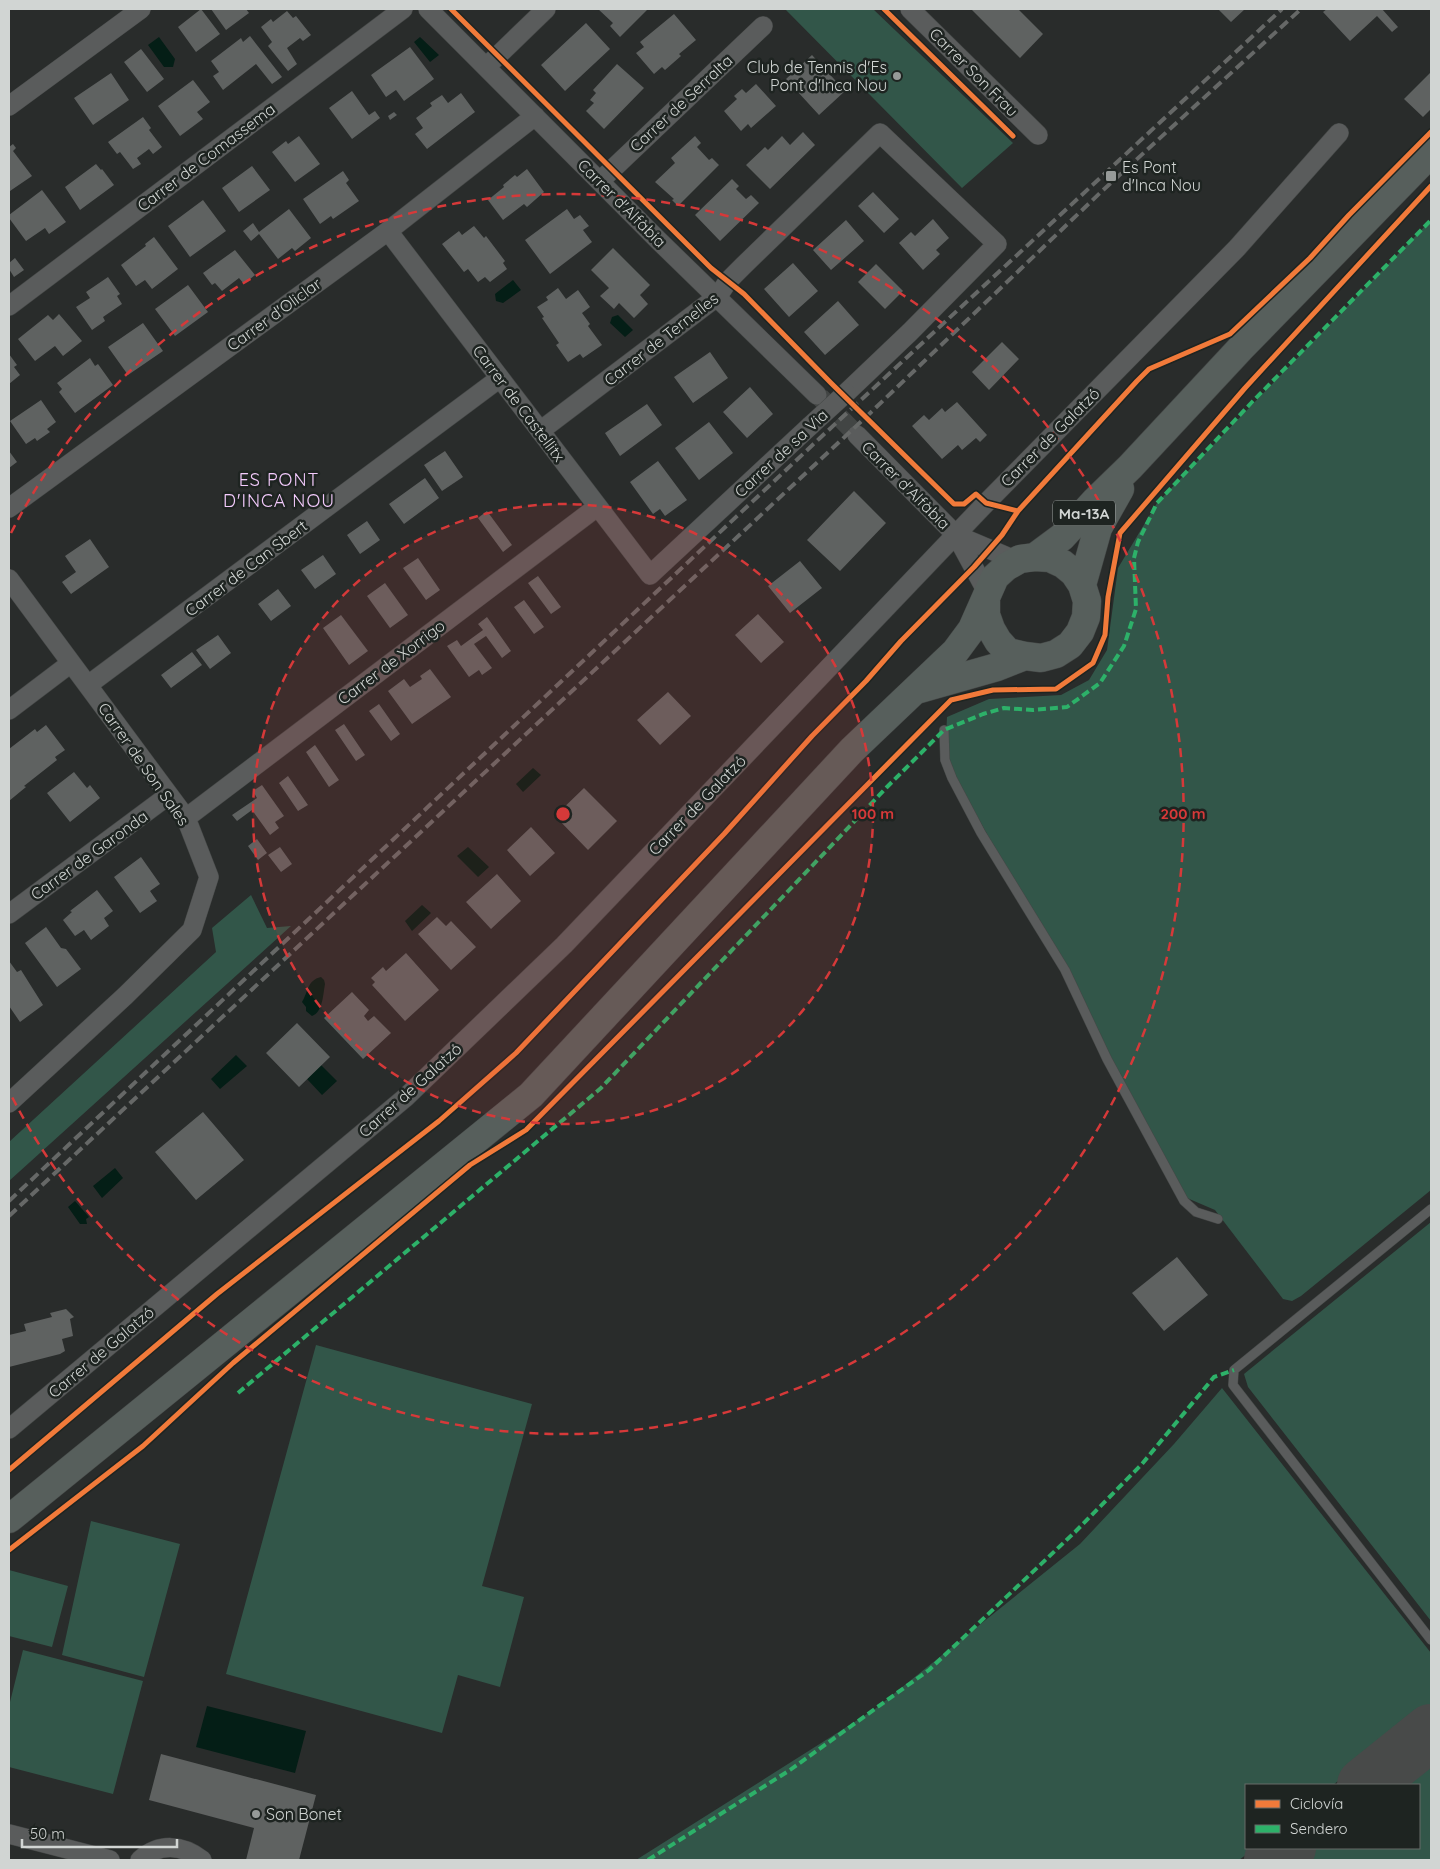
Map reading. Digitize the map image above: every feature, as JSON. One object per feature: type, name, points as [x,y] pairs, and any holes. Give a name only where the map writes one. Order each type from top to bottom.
[{"type":"main road","name":"Ma-13A","points":[[1026,559],[1062,537],[1431,153]]},
{"type":"main road","name":"Ma-13A","points":[[1082,585],[1098,528],[1116,499],[1130,467]]},
{"type":"main road","points":[[9,1519],[530,1096],[852,750],[960,646],[972,629],[996,577],[1006,567],[1026,559],[1050,558],[1063,564],[1074,573],[1082,585],[1087,601],[1086,617],[1080,632],[1070,645],[1056,654],[1041,658],[1024,656],[1008,652],[998,641],[986,615],[987,597]]},
{"type":"main road","points":[[912,691],[988,670],[1024,656]]},
{"type":"main road","points":[[9,1496],[36,1498]]},
{"type":"street","points":[[9,106],[141,9]]},
{"type":"street","name":"Carrer de Comassema","points":[[9,306],[403,9]]},
{"type":"street","name":"Carrer d'Alfàbia","points":[[428,9],[817,395]]},
{"type":"street","points":[[486,66],[546,9]]},
{"type":"street","name":"Carrer Son Frau","points":[[910,9],[1038,135]]},
{"type":"street","name":"Carrer de Serralta","points":[[600,181],[763,26]]},
{"type":"street","name":"Carrer d'Oliclar","points":[[9,508],[388,231],[535,116]]},
{"type":"street","name":"Carrer de sa Via","points":[[650,575],[910,332],[997,244],[880,133]]},
{"type":"street","name":"Carrer de Ternelles","points":[[540,431],[718,296],[728,281],[880,133]]},
{"type":"street","name":"Carrer de Galatzó","points":[[9,1428],[406,1096],[564,945],[956,535],[1237,248],[1339,133]]},
{"type":"street","name":"Carrer de Castellitx","points":[[388,231],[650,575]]},
{"type":"street","name":"Carrer de Can Sbert","points":[[88,686],[500,378]]},
{"type":"street","name":"Carrer d'Alfàbia","points":[[857,434],[956,535],[987,597]]},
{"type":"street","name":"Carrer de Xorrigo","points":[[186,818],[597,507]]},
{"type":"street","name":"Carrer d'Alfàbia","points":[[956,535],[1026,559]]},
{"type":"street","name":"Carrer de Son Sales","points":[[9,579],[186,818],[209,877],[192,930],[125,996],[9,1103]]},
{"type":"street","points":[[9,710],[71,663]]},
{"type":"street","name":"Carrer de Garonda","points":[[9,914],[169,795]]},
{"type":"street","points":[[9,1834],[110,1860]]},
{"type":"street","points":[[118,1860],[143,1857],[158,1849],[170,1847],[182,1849],[202,1860]]},
{"type":"lane","points":[[944,730],[945,760],[952,778],[981,833],[1065,970],[1107,1059],[1184,1201],[1196,1212],[1218,1219]]},
{"type":"lane","points":[[1431,1209],[1234,1370],[1233,1385],[1431,1640]]},
{"type":"shaded area","name":"Club de Tennis d'Es Pont d'Inca Nou","points":[[785,9],[873,9],[1013,143],[962,188]]},
{"type":"shaded area","points":[[159,37],[175,59],[173,67],[164,67],[148,45]]},
{"type":"shaded area","points":[[420,37],[439,55],[430,62],[414,42]]},
{"type":"shaded area","points":[[1431,220],[1431,1190],[1301,1296],[1292,1301],[1283,1299],[1215,1210],[1187,1198],[1038,924],[945,760],[947,717],[989,699],[1061,695],[1089,680],[1107,650],[1118,568],[1157,503]]},
{"type":"shaded area","points":[[513,280],[521,290],[503,303],[496,301],[495,294]]},
{"type":"shaded area","points":[[618,315],[633,330],[625,337],[610,323],[612,317]]},
{"type":"shaded area","points":[[533,768],[541,775],[523,792],[516,784]]},
{"type":"shaded area","points":[[468,847],[489,867],[478,877],[457,856]]},
{"type":"shaded area","points":[[251,895],[267,928],[291,926],[9,1181],[9,1142],[216,952],[212,928]]},
{"type":"shaded area","points":[[422,905],[431,913],[412,931],[405,921]]},
{"type":"shaded area","points":[[321,977],[325,984],[322,1002],[316,1014],[312,1016],[306,1011],[306,1007],[302,1002],[310,984]]},
{"type":"shaded area","points":[[236,1055],[247,1066],[220,1089],[211,1079]]},
{"type":"shaded area","points":[[321,1065],[337,1081],[322,1095],[307,1079]]},
{"type":"shaded area","points":[[115,1168],[123,1178],[102,1198],[93,1186]]},
{"type":"shaded area","points":[[75,1201],[89,1217],[86,1219],[87,1224],[80,1224],[68,1207]]},
{"type":"shaded area","points":[[1431,1222],[1431,1621],[1248,1387],[1244,1374]]},
{"type":"shaded area","points":[[316,1345],[532,1404],[482,1586],[524,1597],[500,1687],[458,1675],[442,1733],[226,1674]]},
{"type":"shaded area","points":[[1222,1388],[1431,1653],[1431,1707],[1334,1784],[1245,1784],[1245,1849],[1254,1849],[1239,1860],[636,1860],[875,1709],[1080,1544],[1174,1444]]},
{"type":"shaded area","points":[[91,1521],[180,1544],[144,1677],[62,1655]]},
{"type":"shaded area","points":[[9,1570],[68,1586],[52,1647],[9,1636]]},
{"type":"shaded area","points":[[23,1650],[143,1681],[113,1794],[9,1767],[9,1706]]},
{"type":"shaded area","points":[[207,1706],[306,1731],[295,1773],[196,1747]]},
{"type":"shaded area","points":[[1431,1750],[1431,1860],[1295,1860],[1309,1849],[1420,1849],[1420,1784],[1389,1784]]},
{"type":"building","points":[[201,9],[220,34],[196,52],[178,27]]},
{"type":"building","points":[[211,9],[246,9],[249,13],[226,30]]},
{"type":"building","points":[[598,9],[648,9],[620,37],[610,26],[613,23]]},
{"type":"building","points":[[971,9],[1018,9],[1043,34],[1020,58]]},
{"type":"building","points":[[1218,9],[1245,9],[1231,22]]},
{"type":"building","points":[[1327,9],[1382,9],[1398,27],[1392,32],[1377,16],[1350,41],[1323,12]]},
{"type":"building","points":[[287,11],[293,18],[296,16],[311,35],[303,41],[300,38],[287,48],[297,64],[288,71],[268,46],[272,42],[261,27],[271,19],[273,22]]},
{"type":"building","points":[[674,14],[696,40],[679,54],[681,56],[665,70],[662,67],[654,74],[636,53],[644,47],[640,42]]},
{"type":"building","points":[[586,23],[610,49],[565,91],[541,65]]},
{"type":"building","points":[[250,36],[282,77],[272,84],[256,64],[223,90],[213,76],[219,72],[211,61],[241,38],[243,42]]},
{"type":"building","points":[[410,47],[434,79],[404,101],[396,90],[386,97],[371,75]]},
{"type":"building","points":[[141,49],[164,79],[147,92],[124,62]]},
{"type":"building","points":[[812,55],[845,91],[819,115],[786,79]]},
{"type":"building","points":[[617,64],[644,88],[604,129],[586,111],[594,103],[590,100],[596,93],[593,90]]},
{"type":"building","points":[[111,73],[129,100],[93,125],[74,98]]},
{"type":"building","points":[[1430,73],[1431,109],[1423,117],[1404,99]]},
{"type":"building","points":[[193,80],[210,102],[197,112],[203,119],[180,136],[158,106]]},
{"type":"building","points":[[756,84],[776,106],[751,128],[748,124],[741,131],[724,111],[737,99],[734,96],[742,89],[746,93]]},
{"type":"building","points":[[352,91],[369,115],[375,111],[380,118],[352,139],[329,108]]},
{"type":"building","points":[[461,93],[475,112],[427,149],[415,134],[423,128],[416,118],[432,106],[430,103],[442,95],[448,103]]},
{"type":"building","points":[[394,112],[397,115],[390,120],[388,116]]},
{"type":"building","points":[[143,117],[151,128],[149,130],[162,147],[153,154],[149,149],[137,158],[141,164],[133,169],[120,152],[117,154],[108,142]]},
{"type":"building","points":[[803,132],[815,145],[770,189],[746,165],[765,147],[768,150],[782,136],[790,145]]},
{"type":"building","points":[[299,136],[320,164],[295,182],[272,152],[286,141],[288,144]]},
{"type":"building","points":[[695,136],[701,143],[697,147],[709,160],[712,158],[719,165],[678,206],[672,200],[674,199],[655,182],[675,163],[671,158]]},
{"type":"building","points":[[13,144],[16,148],[13,151],[32,176],[10,191],[9,147]]},
{"type":"building","points":[[96,164],[114,185],[80,210],[65,187]]},
{"type":"building","points":[[252,166],[270,190],[239,212],[222,188]]},
{"type":"building","points":[[527,169],[544,192],[527,207],[524,204],[503,220],[488,200],[515,175],[517,177]]},
{"type":"building","points":[[343,171],[349,180],[346,183],[359,201],[333,219],[331,216],[320,224],[303,199]]},
{"type":"building","points":[[732,179],[739,186],[736,189],[746,199],[751,195],[759,203],[720,241],[695,215]]},
{"type":"building","points":[[42,190],[66,222],[49,234],[45,228],[26,241],[9,218],[9,215]]},
{"type":"building","points":[[873,192],[899,219],[884,233],[858,206]]},
{"type":"building","points":[[203,200],[226,231],[190,257],[168,226]]},
{"type":"building","points":[[289,209],[311,238],[295,251],[292,248],[278,259],[259,234],[251,241],[243,231],[253,223],[259,232]]},
{"type":"building","points":[[567,209],[574,219],[580,215],[589,226],[583,230],[592,242],[550,274],[525,240]]},
{"type":"building","points":[[933,219],[949,238],[936,250],[940,254],[923,270],[899,243],[911,232],[915,236]]},
{"type":"building","points":[[846,220],[864,241],[831,270],[813,250]]},
{"type":"building","points":[[474,226],[484,238],[486,236],[505,261],[503,263],[507,269],[490,282],[485,277],[478,282],[468,269],[464,272],[442,244],[459,231],[462,235]]},
{"type":"building","points":[[154,237],[178,269],[152,289],[145,280],[136,286],[121,265],[146,246],[145,244]]},
{"type":"building","points":[[613,248],[650,285],[640,295],[648,304],[634,318],[619,303],[614,309],[600,296],[609,288],[591,270]]},
{"type":"building","points":[[235,250],[255,275],[244,284],[239,278],[222,291],[215,283],[212,285],[203,273]]},
{"type":"building","points":[[15,258],[24,270],[14,277],[9,269],[9,263]]},
{"type":"building","points":[[793,263],[818,291],[789,317],[764,289]]},
{"type":"building","points":[[876,264],[903,291],[885,309],[858,282]]},
{"type":"building","points":[[108,277],[120,294],[117,296],[122,304],[103,317],[105,321],[92,330],[76,307],[90,298],[86,292]]},
{"type":"building","points":[[188,285],[208,312],[175,336],[155,309]]},
{"type":"building","points":[[558,288],[566,299],[578,290],[590,307],[582,313],[590,324],[588,326],[602,345],[583,358],[580,354],[568,362],[556,345],[559,343],[537,307],[548,300],[546,297]]},
{"type":"building","points":[[838,301],[859,325],[825,355],[804,332]]},
{"type":"building","points":[[59,314],[82,341],[63,356],[55,346],[35,361],[18,339],[48,315],[53,320]]},
{"type":"building","points":[[143,323],[163,351],[128,375],[108,347]]},
{"type":"building","points":[[1002,342],[1019,359],[989,390],[972,372]]},
{"type":"building","points":[[710,352],[728,378],[693,403],[674,377]]},
{"type":"building","points":[[9,354],[17,365],[14,367],[20,375],[9,384]]},
{"type":"building","points":[[90,358],[95,366],[98,364],[113,385],[75,413],[59,392],[62,389],[57,383]]},
{"type":"building","points":[[750,387],[773,414],[747,438],[723,412]]},
{"type":"building","points":[[41,400],[56,422],[47,429],[50,432],[37,441],[35,438],[26,444],[10,421]]},
{"type":"building","points":[[957,402],[987,435],[980,442],[976,438],[962,450],[958,445],[942,459],[912,426],[924,415],[929,420],[942,408],[945,412]]},
{"type":"building","points":[[647,404],[662,425],[620,456],[605,433]]},
{"type":"building","points":[[709,422],[733,453],[699,480],[675,448]]},
{"type":"building","points":[[9,451],[17,462],[9,468]]},
{"type":"building","points":[[445,451],[463,477],[442,491],[424,465]]},
{"type":"building","points":[[658,461],[687,500],[665,516],[660,509],[653,514],[630,482]]},
{"type":"building","points":[[425,478],[439,498],[404,524],[389,504]]},
{"type":"building","points":[[854,491],[886,523],[840,571],[807,540]]},
{"type":"building","points":[[487,511],[512,545],[503,552],[478,518]]},
{"type":"building","points":[[367,521],[380,540],[360,554],[347,535]]},
{"type":"building","points":[[90,539],[109,567],[71,594],[62,582],[76,572],[65,556]]},
{"type":"building","points":[[323,555],[336,574],[315,589],[301,570]]},
{"type":"building","points":[[418,558],[440,590],[426,600],[403,568]]},
{"type":"building","points":[[800,561],[822,588],[790,613],[768,586]]},
{"type":"building","points":[[538,576],[561,607],[551,614],[528,583]]},
{"type":"building","points":[[385,583],[408,615],[390,628],[367,596]]},
{"type":"building","points":[[278,589],[291,606],[271,621],[258,604]]},
{"type":"building","points":[[524,600],[544,627],[534,634],[514,607]]},
{"type":"building","points":[[758,614],[784,642],[761,663],[735,635]]},
{"type":"building","points":[[341,615],[368,651],[349,665],[323,628]]},
{"type":"building","points":[[487,617],[511,651],[502,658],[486,636],[474,644],[492,668],[482,675],[479,670],[469,677],[447,646],[457,640],[461,646],[483,630],[478,624]]},
{"type":"building","points":[[218,635],[231,653],[210,669],[196,650]]},
{"type":"building","points":[[192,652],[202,665],[171,688],[161,675]]},
{"type":"building","points":[[430,669],[451,697],[412,724],[388,691],[404,679],[410,687],[422,679],[420,676]]},
{"type":"building","points":[[668,692],[691,716],[660,745],[637,720]]},
{"type":"building","points":[[379,704],[400,734],[391,741],[369,711]]},
{"type":"building","points":[[344,724],[365,755],[356,761],[335,730]]},
{"type":"building","points":[[46,725],[65,750],[55,757],[57,760],[24,786],[26,787],[9,801],[9,749],[35,729],[37,732]]},
{"type":"building","points":[[315,745],[339,780],[329,787],[306,752]]},
{"type":"building","points":[[74,772],[87,788],[90,785],[100,798],[70,822],[47,793]]},
{"type":"building","points":[[288,776],[308,805],[298,811],[279,783]]},
{"type":"building","points":[[262,785],[284,816],[275,822],[279,828],[270,835],[252,810],[237,821],[232,815],[257,798],[253,791]]},
{"type":"building","points":[[584,788],[617,821],[588,850],[555,816]]},
{"type":"building","points":[[531,827],[555,853],[530,876],[507,850]]},
{"type":"building","points":[[257,839],[267,853],[258,860],[248,846]]},
{"type":"building","points":[[280,847],[292,864],[281,872],[268,855]]},
{"type":"building","points":[[141,857],[160,884],[150,891],[157,901],[140,913],[114,877]]},
{"type":"building","points":[[497,874],[521,901],[491,929],[466,902]]},
{"type":"building","points":[[97,890],[113,911],[104,918],[109,926],[91,940],[84,930],[75,936],[63,920],[72,912],[70,911]]},
{"type":"building","points":[[437,917],[446,926],[451,921],[476,947],[451,970],[418,934]]},
{"type":"building","points":[[46,927],[61,948],[66,949],[81,969],[57,987],[25,943]]},
{"type":"building","points":[[406,953],[439,990],[405,1021],[372,985],[375,982],[371,978],[383,967],[386,971]]},
{"type":"building","points":[[9,961],[17,972],[21,970],[43,1005],[20,1022],[9,1006]]},
{"type":"building","points":[[352,992],[369,1010],[364,1016],[368,1021],[374,1016],[391,1033],[363,1059],[324,1018]]},
{"type":"building","points":[[297,1023],[330,1057],[299,1087],[266,1053]]},
{"type":"building","points":[[203,1112],[244,1160],[196,1200],[155,1152]]},
{"type":"building","points":[[1177,1257],[1208,1295],[1164,1331],[1132,1293]]},
{"type":"building","points":[[66,1309],[74,1317],[70,1319],[73,1336],[62,1339],[65,1351],[60,1354],[9,1367],[9,1335],[26,1331],[24,1324],[52,1317],[50,1313]]},
{"type":"building","name":"Son Bonet","points":[[161,1754],[316,1795],[299,1860],[246,1860],[254,1828],[149,1800]]},
{"type":"taxiway","points":[[1366,1784],[1431,1732]]},
{"type":"taxiway","points":[[1272,1860],[1287,1849]]},
{"type":"tunnel","points":[[820,397],[857,435]]},
{"type":"railway","points":[[9,1201],[820,438],[1282,9]]},
{"type":"railway","points":[[9,1216],[866,417],[1101,192],[1301,9]]},
{"type":"marked path","points":[[238,1393],[601,1088],[887,787],[944,730],[983,714],[1004,708],[1033,710],[1067,707],[1100,683],[1124,646],[1136,609],[1134,558],[1138,542],[1157,503],[1253,401],[1431,220]]},
{"type":"marked path","points":[[648,1860],[790,1770],[929,1670],[1075,1532],[1142,1464],[1214,1377],[1234,1370]]},
{"type":"cycle path","points":[[451,9],[711,268],[744,294],[954,504],[964,504],[976,494],[986,503],[1018,511]]},
{"type":"cycle path","points":[[884,9],[1013,136]]},
{"type":"cycle path","points":[[9,1470],[217,1294],[439,1121],[516,1053],[724,834],[901,641],[974,567],[1002,535],[1018,511],[1137,381],[1149,369],[1230,334],[1310,258],[1349,215],[1431,132]]},
{"type":"cycle path","points":[[9,1550],[143,1446],[233,1363],[470,1165],[526,1130],[951,700],[993,690],[1056,689],[1093,663],[1105,635],[1108,597],[1120,533],[1245,388],[1431,186]]},
{"type":"place","name":"Club de Tennis d'Es Pont d'Inca Nou","points":[[897,76]]},
{"type":"place","name":"Es Pont d'Inca Nou","points":[[1111,176]]},
{"type":"place","name":"Son Bonet","points":[[256,1814]]},
{"type":"district","name":"ES PONT D'INCA NOU","points":[[279,489]]}]
